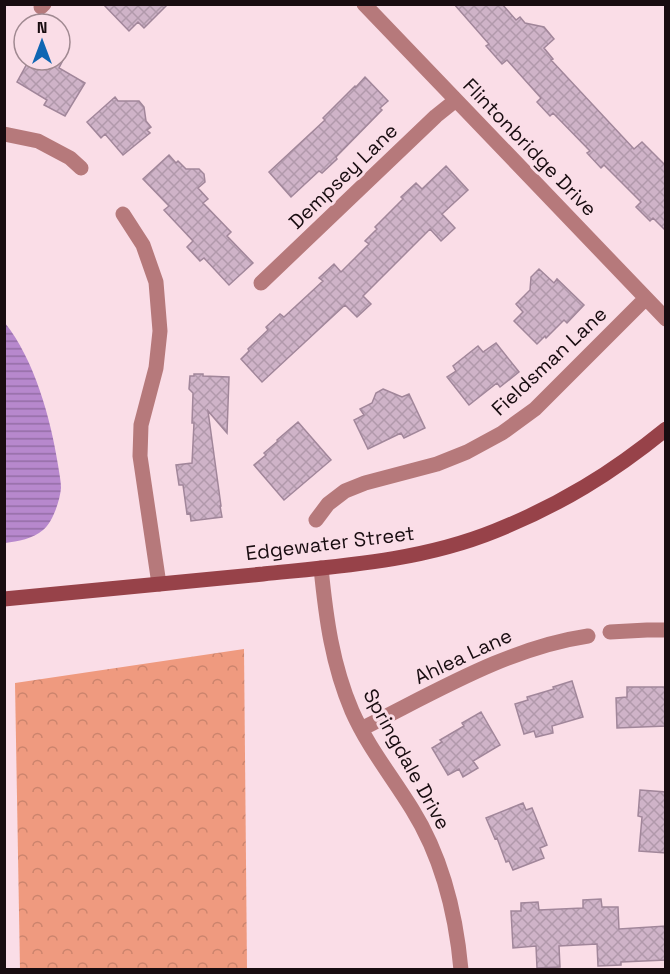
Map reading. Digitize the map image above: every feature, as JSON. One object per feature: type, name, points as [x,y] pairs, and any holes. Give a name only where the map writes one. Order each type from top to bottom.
[{"type":"street","name":"Flintonbridge Drive","points":[[364,4],[666,319]]},
{"type":"street","name":"Dempsey Lane","points":[[261,283],[456,99]]},
{"type":"street","points":[[4,134],[38,141],[70,158],[81,168]]},
{"type":"street","points":[[123,214],[143,244],[156,282],[160,331],[156,368],[141,425],[140,456],[159,584]]},
{"type":"street","name":"Fieldsman Lane","points":[[316,520],[328,504],[345,491],[467,453],[502,433],[535,409],[646,298]]},
{"type":"street","name":"Edgewater Street","points":[[4,599],[321,568],[389,560],[441,549],[493,532],[544,510],[592,484],[666,429]]},
{"type":"street","name":"Springdale Drive","points":[[321,568],[329,634],[339,675],[361,729],[381,764],[413,809],[433,850],[449,896],[458,939],[461,969]]},
{"type":"street","points":[[610,632],[666,630]]},
{"type":"street","name":"Ahlea Lane","points":[[361,729],[496,662],[534,648],[588,636]]},
{"type":"green space","points":[[244,649],[247,969],[20,969],[15,683]]},
{"type":"shaded area","points":[[5,323],[25,354],[40,390],[51,428],[61,488],[50,522],[43,530],[30,538],[5,543]]},
{"type":"building","points":[[103,4],[168,4],[144,28],[138,22],[129,31]]},
{"type":"building","points":[[454,4],[502,4],[516,20],[520,17],[525,23],[544,27],[554,39],[544,48],[553,59],[551,60],[634,149],[642,142],[666,166],[666,231],[653,218],[650,221],[636,207],[641,202],[604,165],[601,168],[587,153],[590,151],[553,113],[550,116],[537,102],[541,98],[507,60],[502,64],[486,46],[489,44]]},
{"type":"building","points":[[22,72],[66,72],[85,83],[65,116],[44,105],[47,100],[17,82]]},
{"type":"building","points":[[365,77],[388,101],[336,157],[337,159],[322,173],[319,171],[291,197],[269,172],[325,120],[323,118]]},
{"type":"building","points":[[115,97],[118,101],[139,101],[144,107],[146,121],[151,127],[147,130],[150,133],[123,155],[105,134],[101,138],[87,122]]},
{"type":"building","points":[[169,155],[186,169],[199,169],[204,174],[205,182],[198,188],[208,199],[203,203],[231,232],[227,236],[253,263],[229,285],[204,258],[200,261],[187,247],[193,241],[164,210],[169,206],[143,179]]},
{"type":"building","points":[[446,166],[468,190],[442,214],[455,228],[441,241],[430,229],[363,296],[371,304],[357,317],[345,305],[262,382],[241,359],[268,330],[266,327],[280,314],[284,317],[323,281],[319,278],[334,264],[341,272],[369,244],[365,241],[377,229],[375,227],[403,199],[401,197],[416,183],[422,189]]},
{"type":"building","points":[[539,269],[554,283],[557,279],[584,305],[567,323],[564,320],[537,344],[514,321],[523,312],[516,304],[530,290],[531,277]]},
{"type":"building","points":[[496,343],[519,372],[500,387],[497,383],[469,405],[447,377],[456,371],[453,366],[478,346],[483,352]]},
{"type":"building","points":[[194,374],[229,377],[227,433],[208,411],[222,517],[191,521],[190,513],[187,514],[183,485],[179,485],[176,465],[192,463],[193,393],[189,389],[190,376]]},
{"type":"building","points":[[383,389],[402,397],[409,394],[425,428],[404,438],[401,433],[368,449],[354,420],[364,415],[360,409],[372,403],[376,393]]},
{"type":"building","points":[[298,422],[331,460],[284,500],[254,465],[266,455],[264,453],[277,440]]},
{"type":"building","points":[[572,681],[583,717],[552,726],[553,733],[536,737],[534,731],[524,734],[515,704],[528,700],[527,697]]},
{"type":"building","points":[[627,687],[666,687],[666,726],[617,728],[616,698],[627,697]]},
{"type":"building","points":[[481,712],[500,745],[473,761],[478,768],[463,777],[459,769],[448,775],[432,748],[442,742],[440,740],[464,726],[462,723]]},
{"type":"building","points":[[640,790],[666,792],[666,853],[639,851],[642,817],[638,816]]},
{"type":"building","points":[[523,803],[526,810],[532,808],[547,845],[540,848],[544,858],[513,870],[509,861],[506,862],[486,818]]},
{"type":"building","points":[[601,899],[602,907],[618,907],[619,929],[666,926],[666,960],[621,962],[621,965],[598,966],[597,944],[559,946],[560,967],[537,968],[536,946],[513,948],[511,911],[521,911],[521,903],[538,902],[539,910],[583,908],[583,900]]}]
